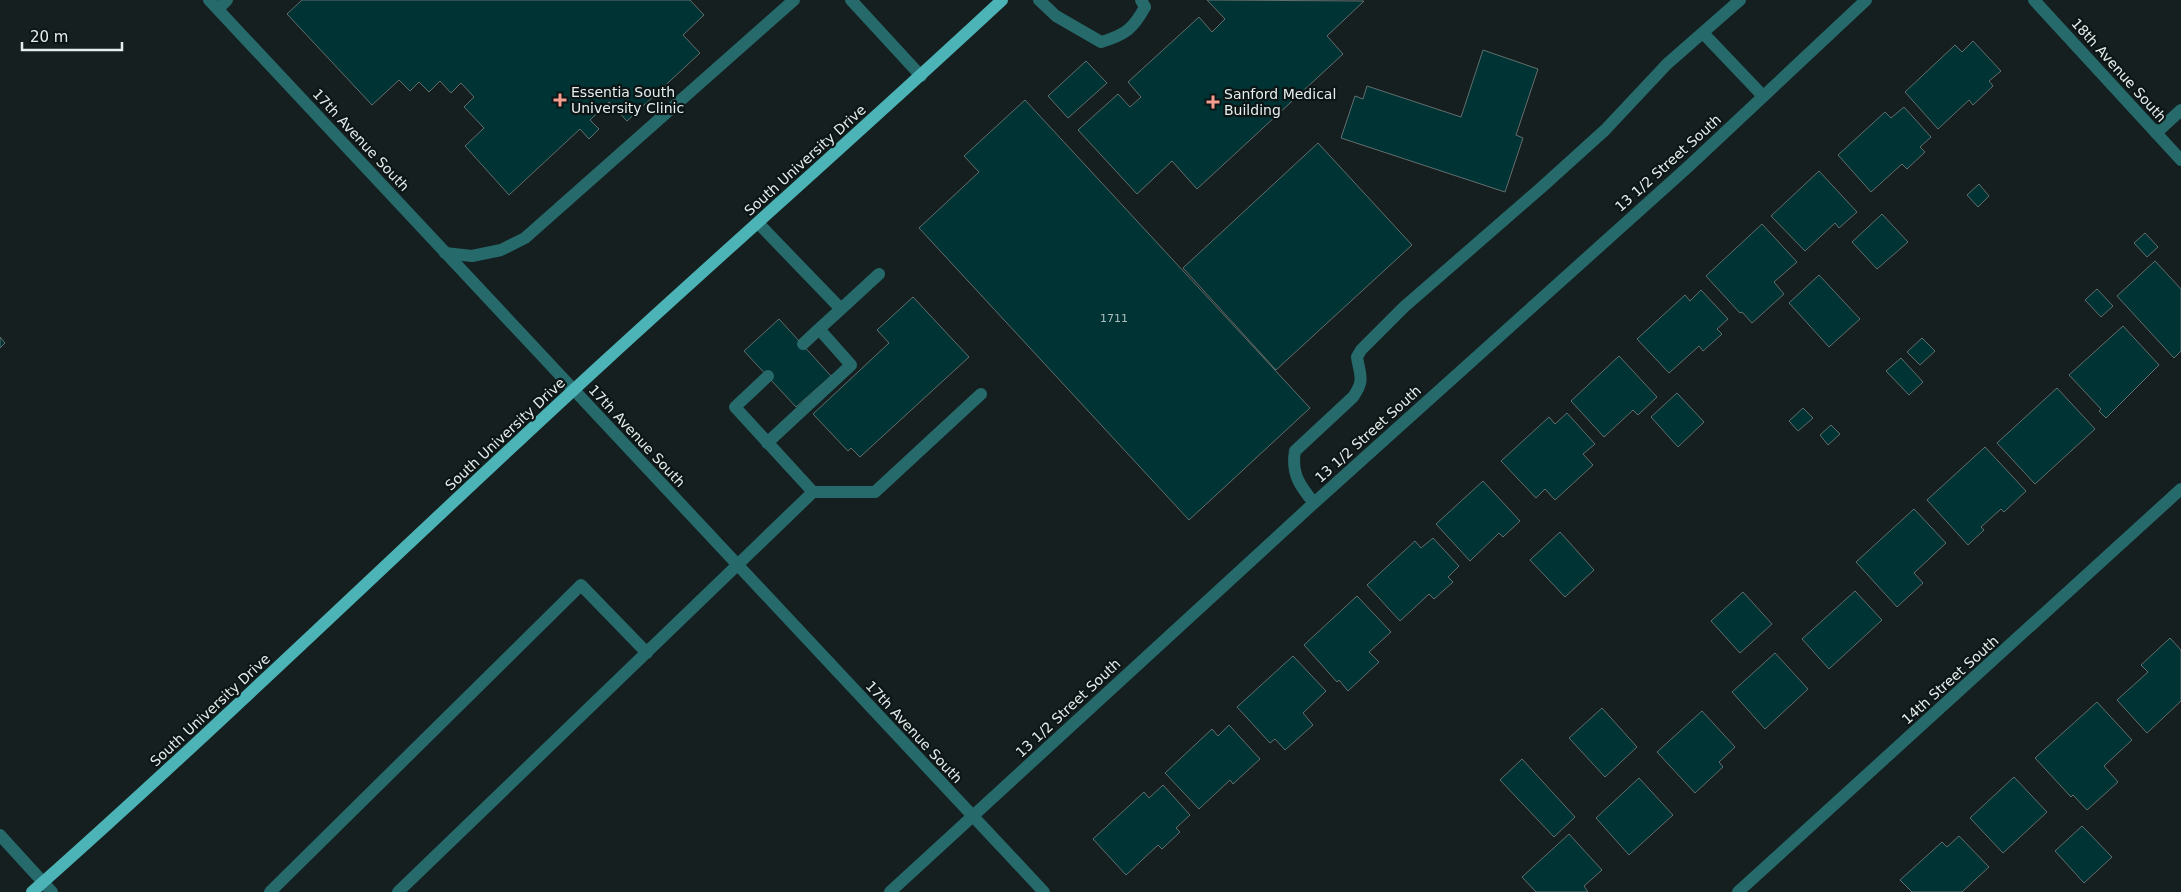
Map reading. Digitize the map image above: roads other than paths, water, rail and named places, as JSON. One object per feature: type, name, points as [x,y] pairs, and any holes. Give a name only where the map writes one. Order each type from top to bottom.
[{"type":"main road","name":"South University Drive","points":[[32,892],[47,887],[574,390],[921,76],[1002,0]]},
{"type":"street","points":[[213,4],[227,0]]},
{"type":"street","points":[[445,253],[472,256],[500,250],[525,238],[794,0]]},
{"type":"street","points":[[851,0],[921,76]]},
{"type":"street","points":[[1039,0],[1056,16],[1101,42],[1121,36],[1138,20],[1146,2]]},
{"type":"street","points":[[1314,503],[1295,476],[1293,463],[1295,451],[1353,397],[1360,387],[1362,376],[1357,357],[1361,350],[1404,307],[1605,130],[1667,64],[1740,0]]},
{"type":"street","name":"13 1/2 Street South","points":[[890,892],[1314,503],[1689,166],[1866,0]]},
{"type":"street","name":"18th Avenue South","points":[[2034,0],[2181,160]]},
{"type":"street","name":"17th Avenue South","points":[[213,4],[1044,892]]},
{"type":"street","points":[[1703,33],[1763,96]]},
{"type":"street","points":[[2156,133],[2181,110]]},
{"type":"street","points":[[758,223],[840,309]]},
{"type":"street","points":[[802,344],[880,274]]},
{"type":"street","points":[[767,443],[851,364],[819,329]]},
{"type":"street","points":[[768,376],[735,407],[813,492]]},
{"type":"street","points":[[398,892],[813,492],[875,492],[980,394]]},
{"type":"street","name":"14th Street South","points":[[1738,892],[2181,489]]},
{"type":"street","points":[[270,892],[581,585],[647,653]]},
{"type":"street","points":[[0,835],[47,887]]},
{"type":"place","name":"Essentia South University Clinic","points":[[560,100]]},
{"type":"place","name":"Sanford Medical Building","points":[[1213,102]]}]
